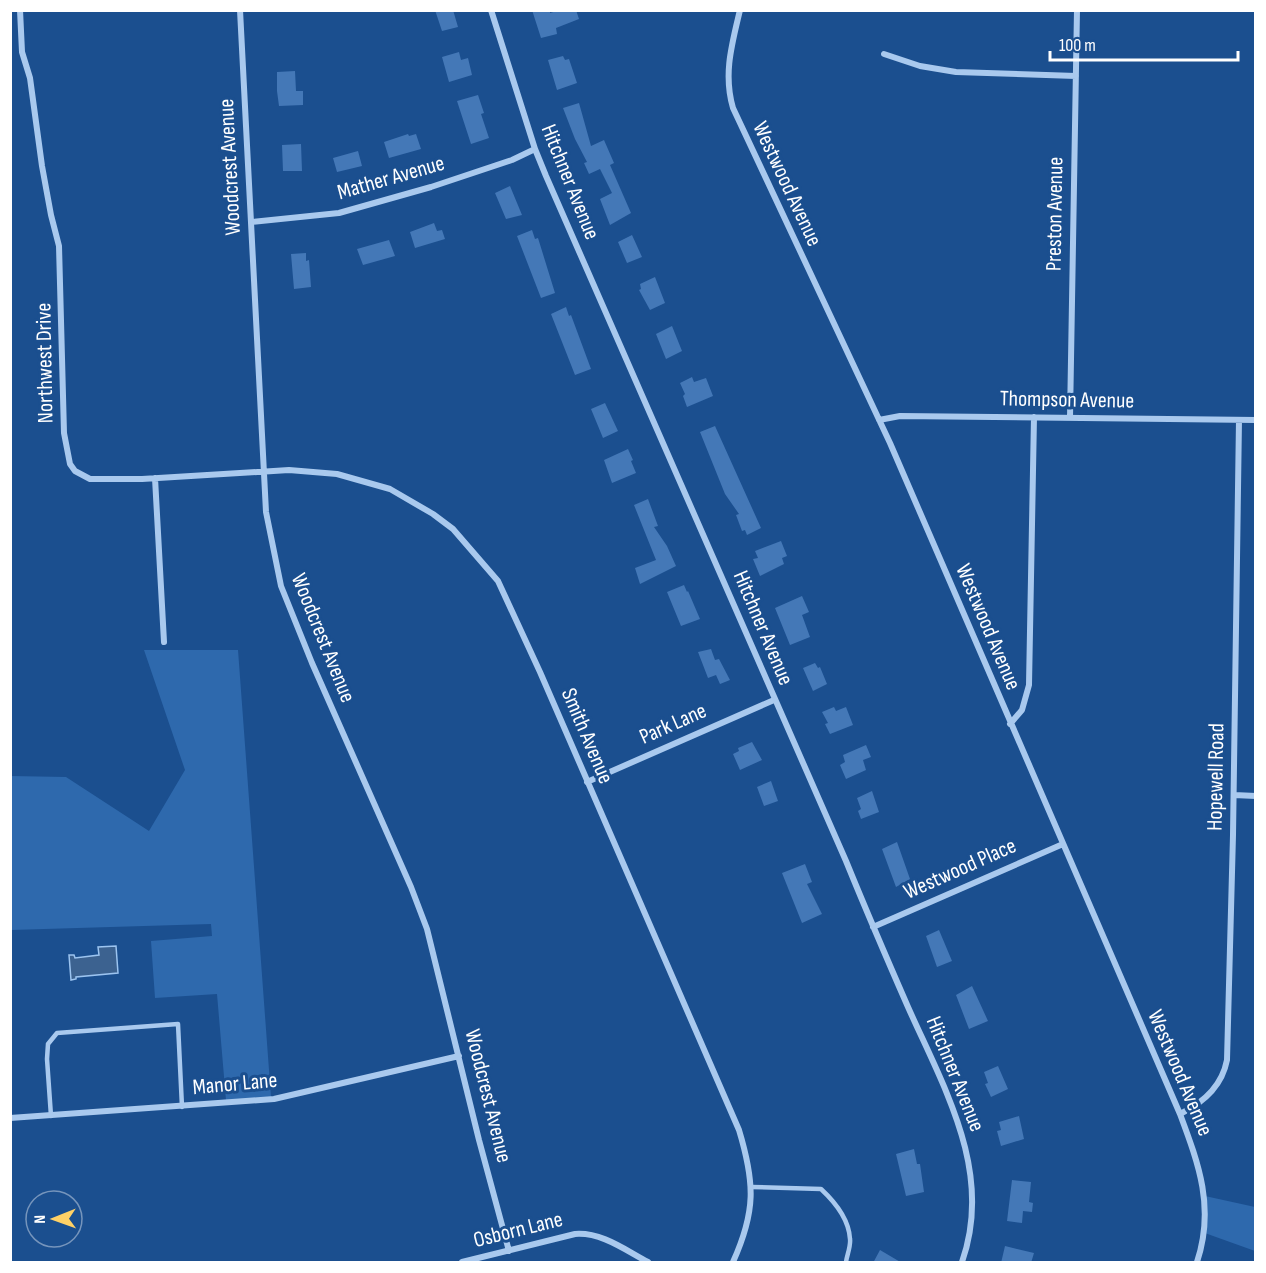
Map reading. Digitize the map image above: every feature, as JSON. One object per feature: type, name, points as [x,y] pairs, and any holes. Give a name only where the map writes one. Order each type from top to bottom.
[{"type":"street","name":"Northwest Drive","points":[[20,10],[22,52],[30,78],[42,166],[59,246],[64,433],[70,464],[80,475],[90,479],[154,478]]},
{"type":"street","name":"Woodcrest Avenue","points":[[240,10],[264,471],[270,537],[281,586],[312,663],[411,887],[432,945],[509,1251]]},
{"type":"street","name":"Hitchner Avenue","points":[[491,10],[535,149],[956,1113],[966,1146],[973,1195],[973,1221],[962,1263]]},
{"type":"street","name":"Westwood Avenue","points":[[740,10],[733,35],[728,78],[728,92],[733,108],[879,420],[1180,1114],[1195,1154],[1205,1200],[1203,1242],[1197,1263]]},
{"type":"street","name":"Preston Avenue","points":[[1070,418],[1077,10]]},
{"type":"street","points":[[884,54],[920,66],[956,72],[1076,75]]},
{"type":"street","name":"Mather Avenue","points":[[251,222],[339,213],[492,167],[535,149]]},
{"type":"street","name":"Thompson Avenue","points":[[879,420],[900,416],[1256,420]]},
{"type":"street","points":[[1010,724],[1022,710],[1029,685],[1034,417]]},
{"type":"street","name":"Hopewell Road","points":[[1180,1114],[1194,1107],[1211,1093],[1225,1072],[1227,1060],[1234,795],[1239,420]]},
{"type":"street","name":"Smith Avenue","points":[[154,478],[264,471],[314,472],[337,474],[390,489],[434,514],[453,529],[498,581],[729,1104],[747,1157],[751,1187],[747,1221],[733,1263]]},
{"type":"street","points":[[154,478],[164,642]]},
{"type":"street","name":"Park Lane","points":[[587,782],[774,700]]},
{"type":"street","points":[[1234,795],[1256,796]]},
{"type":"street","name":"Westwood Place","points":[[873,927],[1063,844]]},
{"type":"street","name":"Manor Lane","points":[[10,1118],[182,1107],[289,1097],[459,1056]]},
{"type":"street","name":"Osborn Lane","points":[[462,1263],[585,1233],[604,1238],[648,1263]]},
{"type":"lane","points":[[51,1116],[48,1044],[57,1033],[178,1024],[182,1107]]},
{"type":"lane","points":[[751,1187],[822,1189],[836,1203],[843,1217],[850,1239],[846,1263]]},
{"type":"shaded area","points":[[144,650],[238,650],[271,1097],[226,1100],[217,994],[155,998],[151,941],[212,936],[211,924],[11,930],[10,776],[66,777],[149,831],[185,770]]},
{"type":"shaded area","points":[[116,946],[118,973],[76,977],[71,980],[69,955],[74,955],[75,958],[99,955],[98,947]]},
{"type":"shaded area","points":[[1205,1196],[1255,1207],[1255,1251],[1202,1232]]},
{"type":"building","points":[[435,10],[453,10],[458,27],[442,31]]},
{"type":"building","points":[[532,10],[550,10],[550,13],[560,10],[576,10],[579,19],[556,28],[557,34],[541,38]]},
{"type":"building","points":[[459,52],[461,60],[468,58],[472,75],[449,82],[442,57]]},
{"type":"building","points":[[563,56],[565,60],[569,59],[577,83],[557,90],[548,60]]},
{"type":"building","points":[[295,71],[296,91],[303,91],[303,105],[279,106],[277,72]]},
{"type":"building","points":[[478,95],[484,113],[481,114],[489,138],[471,144],[457,101]]},
{"type":"building","points":[[579,103],[591,146],[604,140],[614,163],[610,165],[631,213],[610,225],[600,199],[612,193],[600,169],[589,174],[584,163],[587,162],[563,108]]},
{"type":"building","points":[[408,134],[409,136],[416,134],[421,149],[389,158],[384,142]]},
{"type":"building","points":[[301,144],[302,171],[283,171],[282,145]]},
{"type":"building","points":[[358,151],[362,166],[337,172],[333,158]]},
{"type":"building","points":[[510,186],[522,215],[506,219],[495,193]]},
{"type":"building","points":[[434,223],[437,231],[442,230],[445,239],[415,248],[410,232]]},
{"type":"building","points":[[532,230],[535,239],[538,238],[555,293],[541,298],[517,236]]},
{"type":"building","points":[[632,235],[642,257],[627,263],[618,242]]},
{"type":"building","points":[[389,240],[395,256],[363,265],[357,249]]},
{"type":"building","points":[[306,253],[306,261],[309,260],[311,287],[294,289],[291,254]]},
{"type":"building","points":[[655,277],[665,303],[650,310],[639,290],[641,289],[640,284]]},
{"type":"building","points":[[566,307],[591,369],[575,375],[551,314]]},
{"type":"building","points":[[672,326],[682,351],[666,359],[656,334]]},
{"type":"building","points":[[692,377],[694,382],[706,378],[713,396],[687,407],[680,383]]},
{"type":"building","points":[[605,403],[618,431],[603,438],[591,409]]},
{"type":"building","points":[[715,426],[761,528],[747,535],[745,530],[742,531],[736,515],[739,514],[725,494],[700,432]]},
{"type":"building","points":[[628,449],[636,473],[612,483],[604,460]]},
{"type":"building","points":[[648,499],[658,526],[654,527],[667,546],[676,566],[640,584],[635,568],[656,560],[634,505]]},
{"type":"building","points":[[781,541],[787,556],[782,558],[784,564],[760,576],[753,559],[758,558],[755,551]]},
{"type":"building","points":[[684,585],[700,619],[681,626],[667,592]]},
{"type":"building","points":[[802,596],[809,612],[802,615],[810,637],[790,645],[775,608]]},
{"type":"building","points":[[711,649],[715,660],[719,659],[730,680],[720,684],[716,675],[708,678],[698,652]]},
{"type":"building","points":[[815,663],[818,668],[820,667],[827,684],[813,691],[803,668]]},
{"type":"building","points":[[834,707],[836,711],[846,707],[853,725],[830,734],[825,724],[828,723],[822,712]]},
{"type":"building","points":[[752,742],[762,760],[740,770],[733,754],[739,751],[738,748]]},
{"type":"building","points":[[866,745],[871,757],[863,760],[866,770],[846,779],[840,765],[845,762],[843,755]]},
{"type":"building","points":[[771,781],[778,801],[764,806],[757,787]]},
{"type":"building","points":[[872,791],[879,812],[861,819],[858,811],[861,809],[857,798]]},
{"type":"building","points":[[897,842],[910,879],[896,887],[882,849]]},
{"type":"building","points":[[805,864],[812,882],[807,884],[822,914],[802,923],[782,873]]},
{"type":"building","points":[[939,930],[952,961],[937,967],[926,936]]},
{"type":"building","points":[[972,986],[988,1021],[969,1029],[956,995]]},
{"type":"building","points":[[998,1066],[1008,1089],[991,1097],[985,1084],[988,1083],[984,1072]]},
{"type":"building","points":[[1019,1116],[1024,1139],[1001,1146],[997,1131],[1001,1130],[999,1122]]},
{"type":"building","points":[[914,1149],[917,1164],[920,1164],[924,1192],[906,1196],[896,1154]]},
{"type":"building","points":[[1012,1180],[1031,1182],[1029,1202],[1033,1203],[1032,1212],[1023,1211],[1022,1223],[1007,1221]]},
{"type":"building","points":[[1005,1246],[1034,1253],[1031,1263],[1001,1263]]},
{"type":"building","points":[[880,1250],[902,1263],[873,1263]]}]
